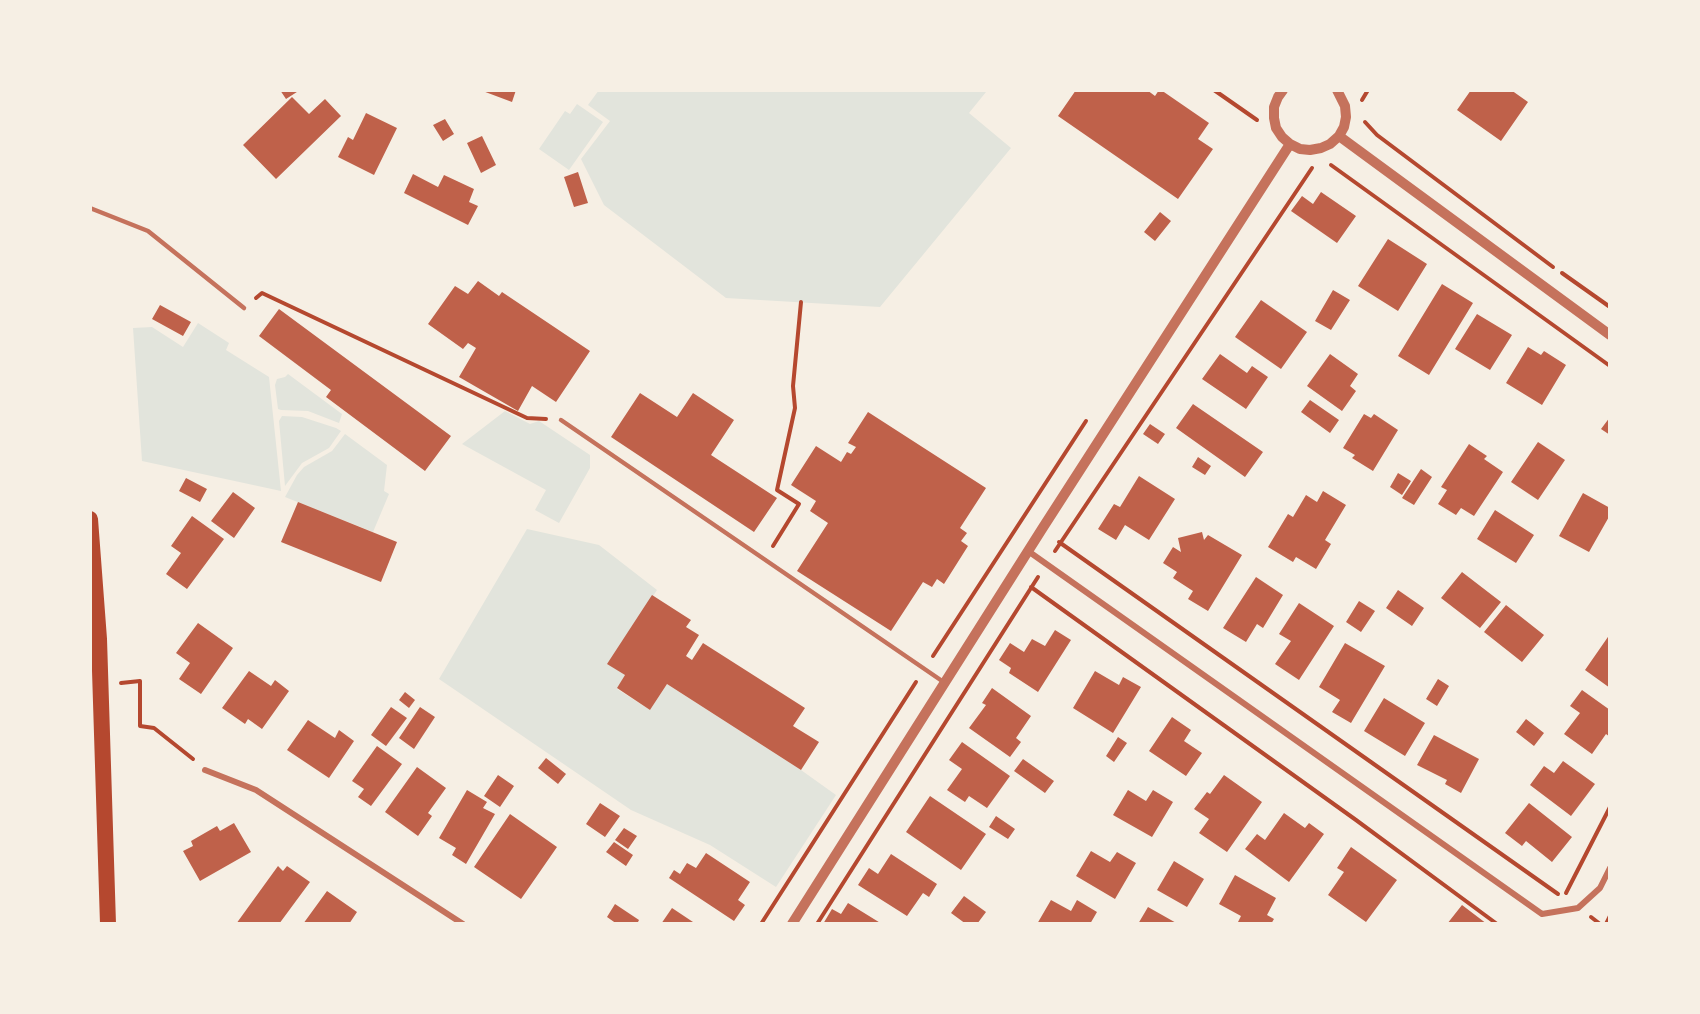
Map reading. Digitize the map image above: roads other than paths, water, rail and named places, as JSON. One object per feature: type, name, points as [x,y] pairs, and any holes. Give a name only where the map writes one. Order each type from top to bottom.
[{"type":"highway","points":[[90,519],[99,639],[108,924]]},
{"type":"street","points":[[1268,90],[1280,93],[1274,107],[1274,117],[1276,128],[1282,137],[1300,149],[1315,153],[1339,136],[1344,127],[1345,106],[1337,90]]},
{"type":"street","points":[[1339,136],[1610,335]]},
{"type":"street","points":[[792,924],[1042,529],[1290,144]]},
{"type":"street","points":[[1028,551],[1542,914],[1578,908],[1600,888],[1610,868]]},
{"type":"street","points":[[206,770],[256,790],[463,924]]},
{"type":"lane","points":[[90,208],[148,231],[244,308]]},
{"type":"lane","points":[[561,420],[945,683]]}]
